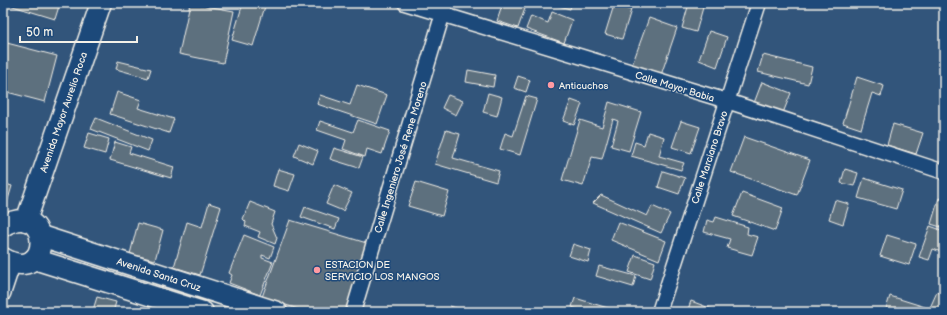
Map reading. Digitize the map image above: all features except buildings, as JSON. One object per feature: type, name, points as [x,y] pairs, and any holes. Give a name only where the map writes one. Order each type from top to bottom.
[{"type":"main road","name":"Avenida Mayor Aurelio Roca","points":[[26,221],[101,3]]},
{"type":"main road","points":[[3,226],[13,220],[26,221]]},
{"type":"main road","name":"Avenida Santa Cruz","points":[[26,221],[36,228],[41,236],[277,312]]},
{"type":"main road","points":[[8,261],[23,264],[34,259],[40,250],[41,236]]},
{"type":"main road","points":[[34,259],[203,312]]},
{"type":"street","name":"Calle Mayor Babia","points":[[405,3],[444,9],[944,172]]},
{"type":"street","name":"Calle Marciano Bravo","points":[[659,312],[759,3]]},
{"type":"street","name":"Calle Ingeniero José Rene Moreno","points":[[353,312],[444,9]]},
{"type":"street","points":[[3,294],[8,261]]},
{"type":"place","name":"Anticuchos","points":[[551,85]]},
{"type":"place","name":"ESTACION DE SERVICIO LOS MANGOS","points":[[317,270]]}]
